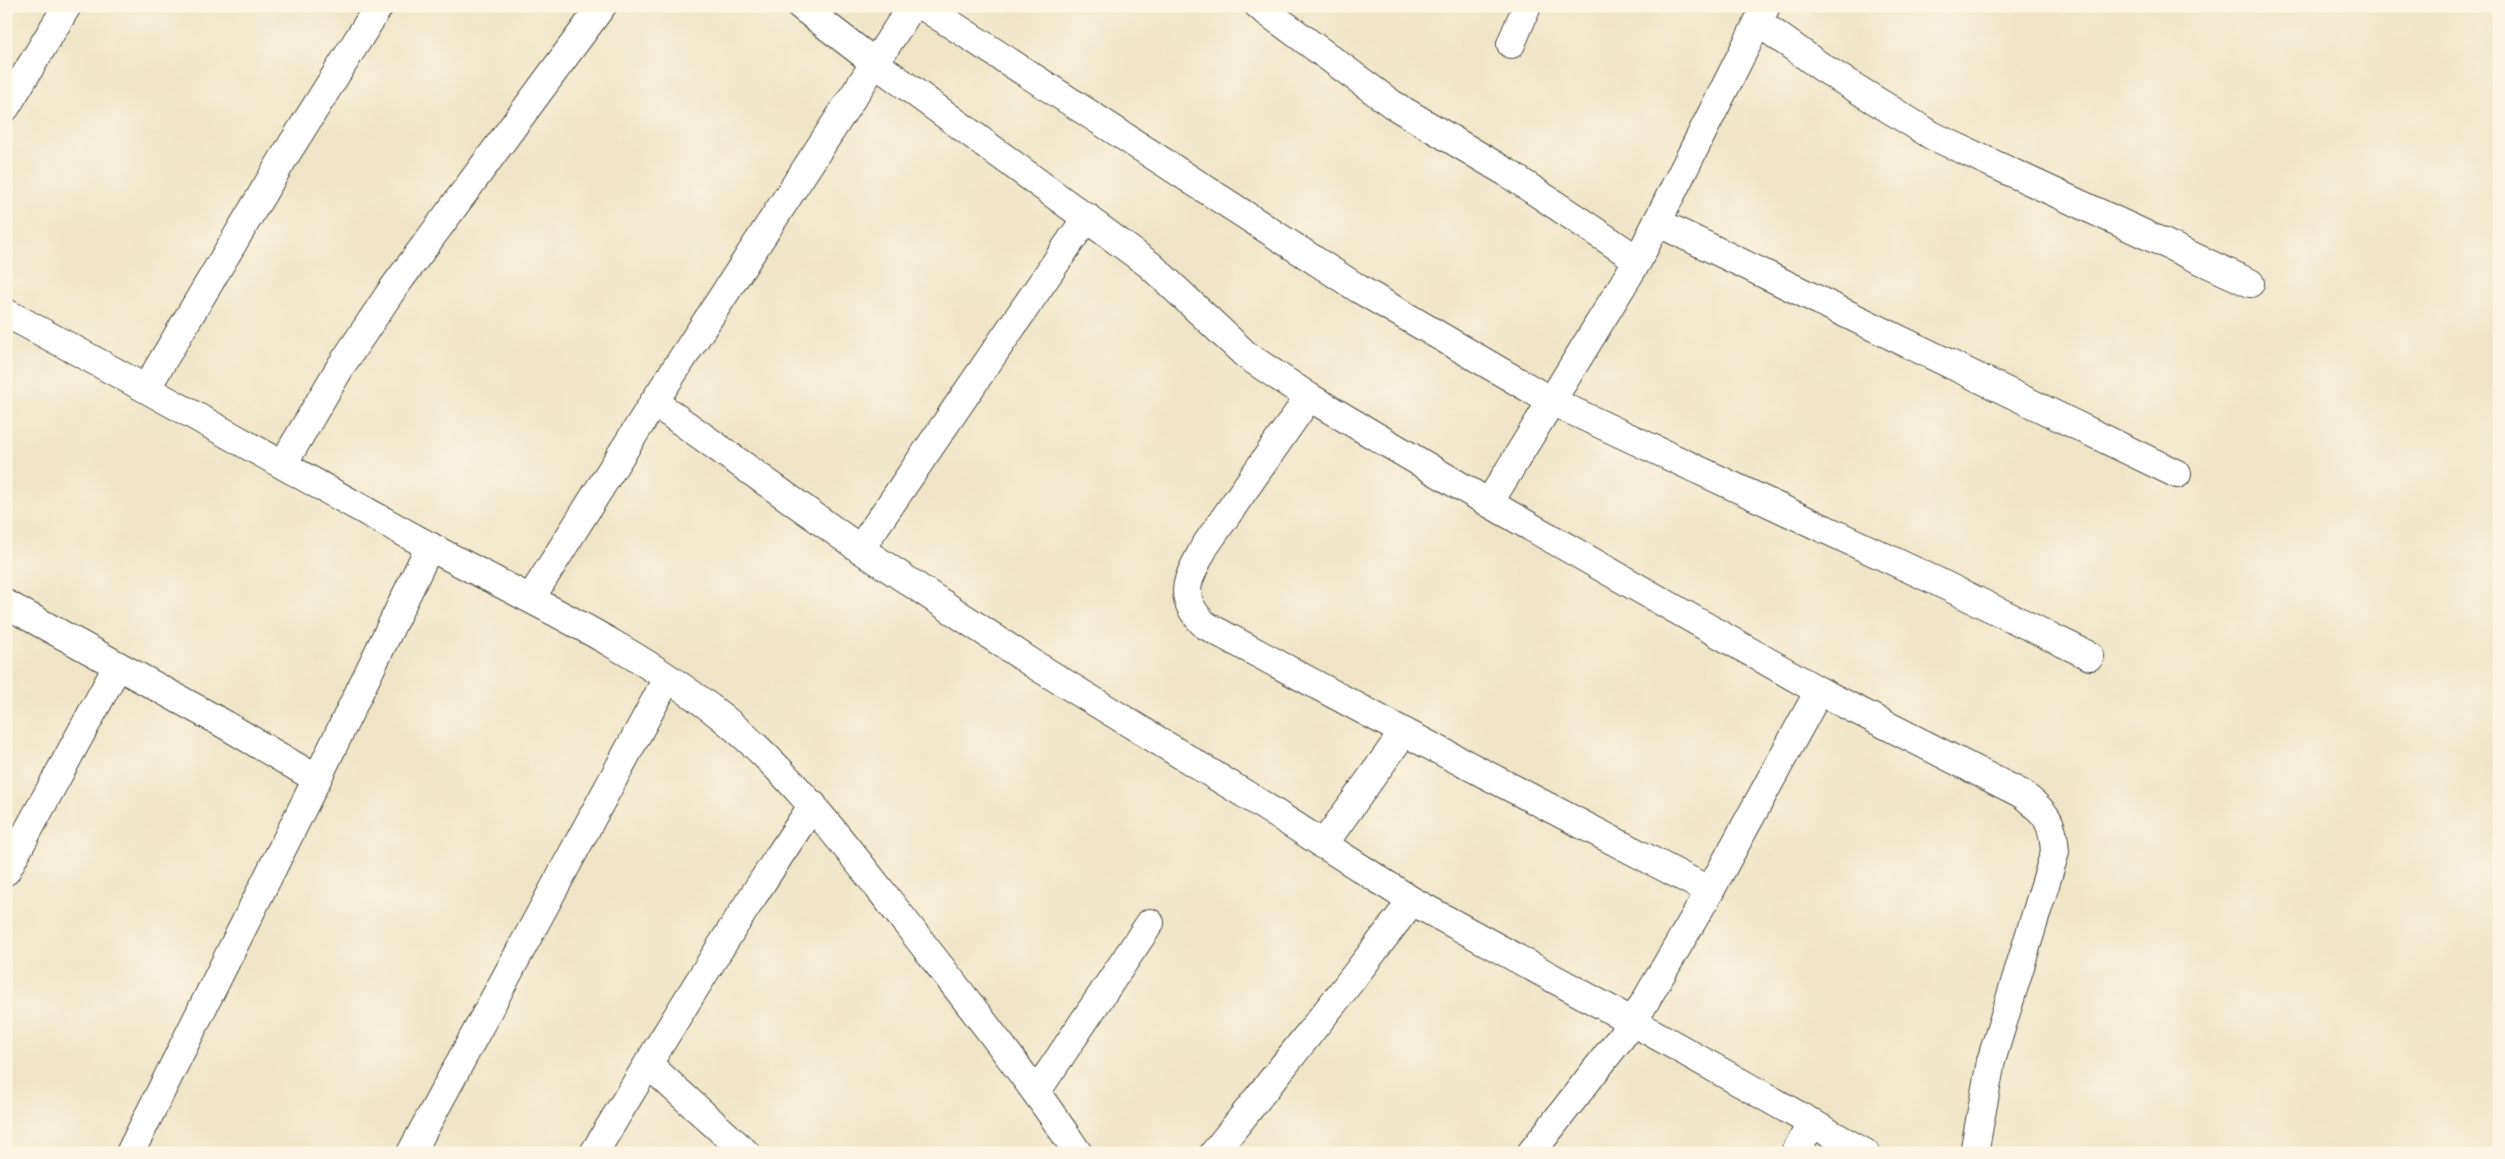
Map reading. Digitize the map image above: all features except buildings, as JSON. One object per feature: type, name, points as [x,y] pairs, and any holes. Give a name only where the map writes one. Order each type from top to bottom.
[{"type":"street","points":[[6,107],[67,6]]},
{"type":"street","points":[[147,388],[283,159],[379,6]]},
{"type":"street","points":[[283,464],[341,366],[392,290],[602,6]]},
{"type":"street","points":[[801,6],[875,63],[1150,265],[1246,355],[1309,397],[1489,503],[1819,691],[2022,794],[2040,808],[2054,830],[2055,852],[1991,1062],[1974,1153]]},
{"type":"street","points":[[531,598],[654,402],[912,6]]},
{"type":"street","points":[[923,6],[1343,279],[1551,401],[1938,582],[2090,656]]},
{"type":"street","points":[[1259,6],[1392,104],[1506,172],[1638,260]]},
{"type":"street","points":[[1511,44],[1527,6]]},
{"type":"street","points":[[1489,503],[1638,260],[1762,14],[1823,68],[1933,136],[2250,283]]},
{"type":"street","points":[[860,548],[1087,217]]},
{"type":"street","points":[[1657,222],[2177,474]]},
{"type":"street","points":[[6,313],[147,388],[430,546],[531,598],[614,645],[722,717],[813,805],[1037,1091],[1078,1153]]},
{"type":"street","points":[[1309,397],[1205,546],[1191,573],[1186,596],[1192,612],[1205,625],[1404,732],[1710,891]]},
{"type":"street","points":[[654,402],[860,548],[1035,665],[1253,799],[1412,901],[1633,1022],[1865,1153]]},
{"type":"street","points":[[130,1153],[317,780],[430,546]]},
{"type":"street","points":[[6,604],[224,724],[317,780]]},
{"type":"street","points":[[6,871],[117,666]]},
{"type":"street","points":[[411,1153],[667,679]]},
{"type":"street","points":[[1531,1153],[1633,1022],[1710,891],[1819,691]]},
{"type":"street","points":[[1323,845],[1404,732]]},
{"type":"street","points":[[594,1153],[742,910],[813,805]]},
{"type":"street","points":[[1214,1153],[1412,901]]},
{"type":"street","points":[[1037,1091],[1150,924]]},
{"type":"street","points":[[648,1064],[746,1153]]},
{"type":"street","points":[[1795,1153],[1812,1124]]}]
